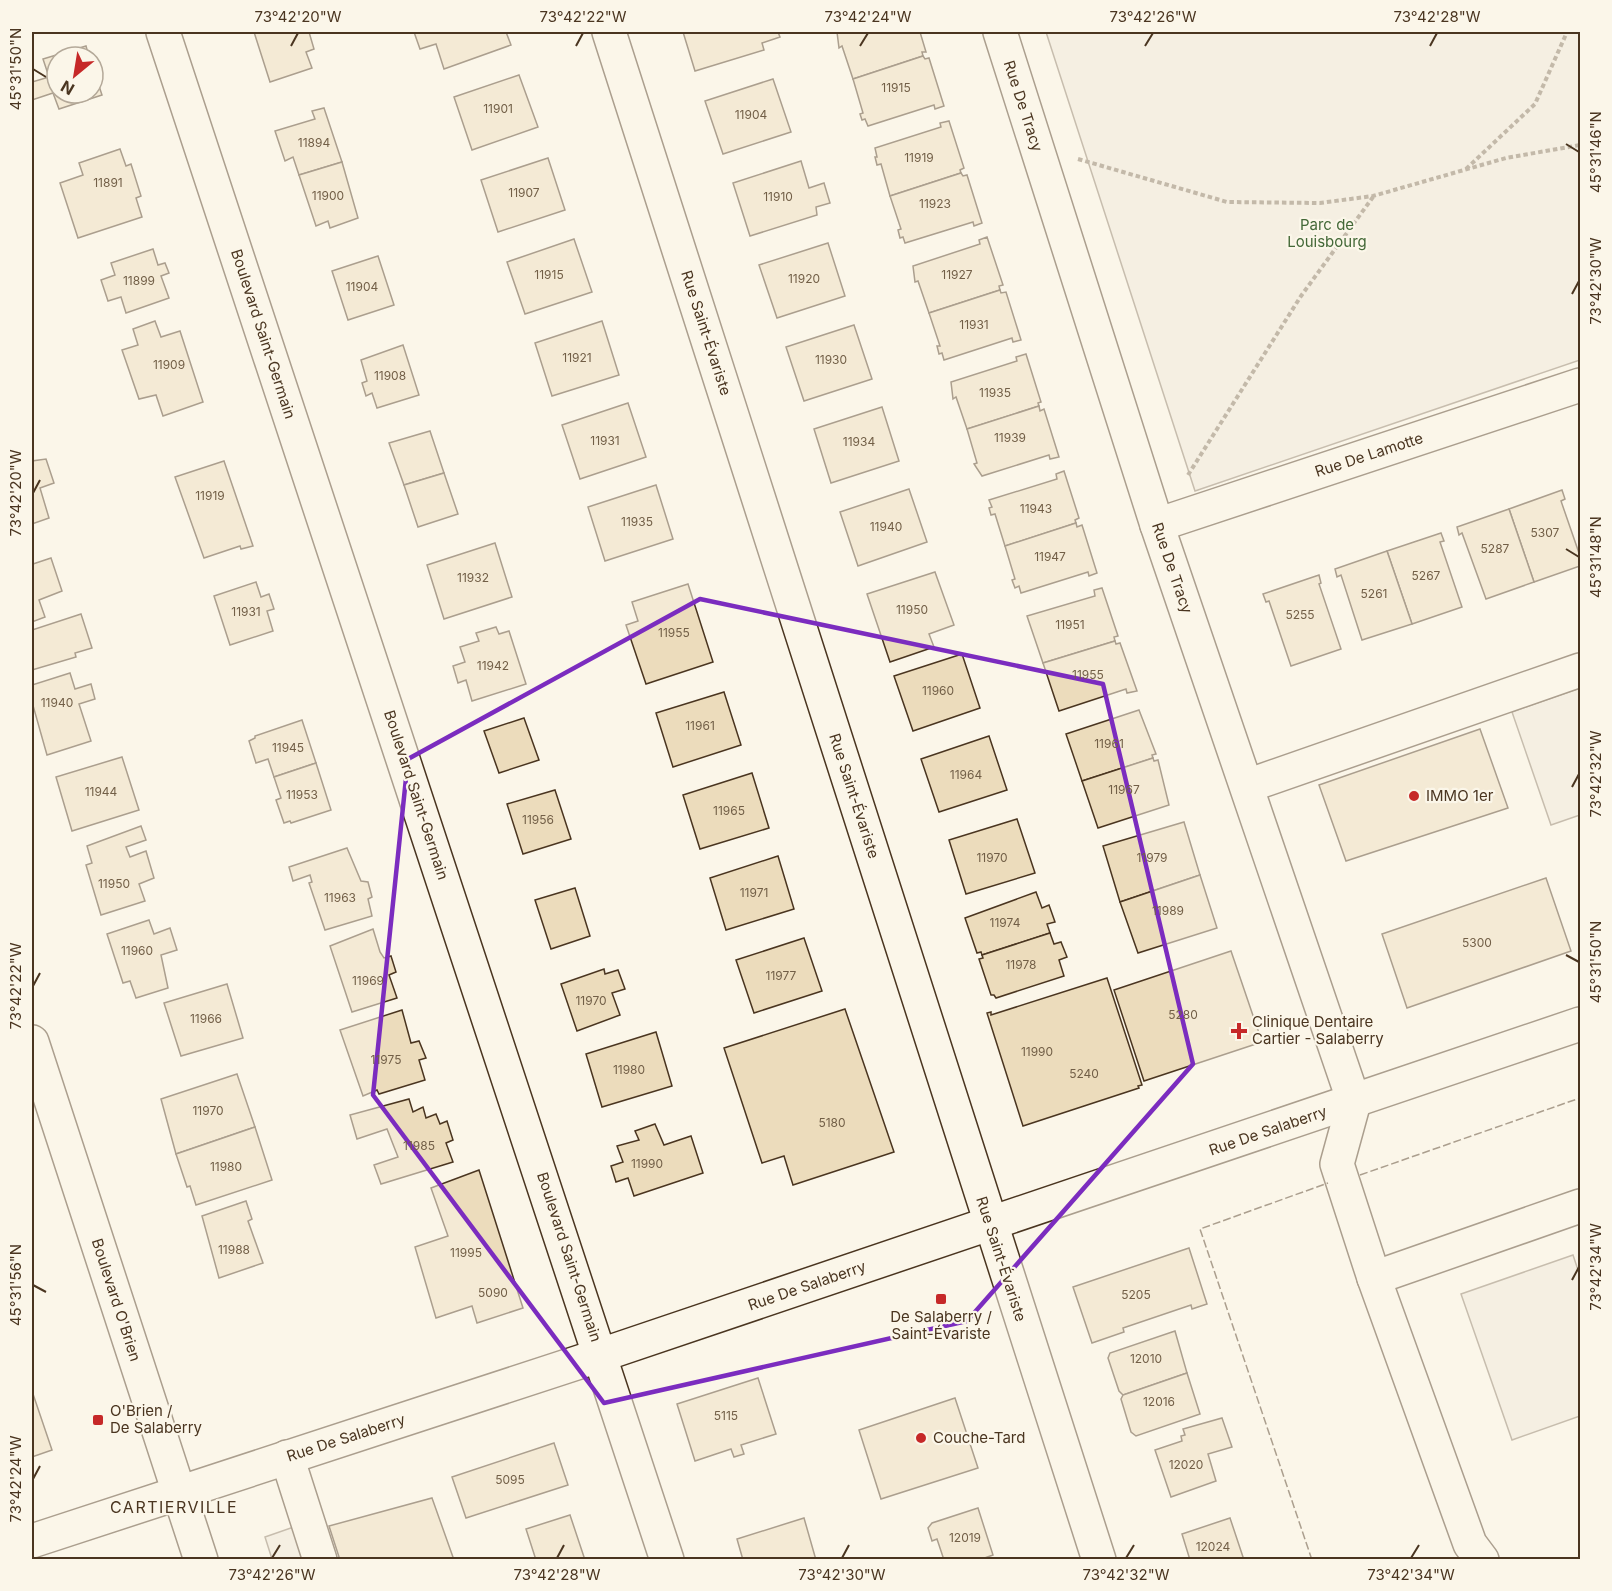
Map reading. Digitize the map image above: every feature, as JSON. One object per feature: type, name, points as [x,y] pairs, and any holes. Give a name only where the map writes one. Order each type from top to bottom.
[{"type":"street","name":"Boulevard Saint-Germain","points":[[163,32],[667,1560]]},
{"type":"street","name":"Rue Saint-Évariste","points":[[609,32],[1099,1560]]},
{"type":"street","name":"Rue De Tracy","points":[[999,32],[1157,525],[1354,1102]]},
{"type":"street","name":"Rue De Lamotte","points":[[1157,525],[1581,385]]},
{"type":"street","points":[[1247,786],[1581,670]]},
{"type":"street","name":"Rue De Salaberry","points":[[32,1540],[601,1355],[1581,1024]]},
{"type":"street","name":"Boulevard O'Brien","points":[[32,1041],[201,1560]]},
{"type":"street","points":[[1354,1102],[1337,1164],[1374,1278],[1473,1554]]},
{"type":"street","points":[[1374,1278],[1581,1206]]},
{"type":"street","points":[[287,1457],[320,1560]]},
{"type":"path","points":[[1466,169],[1535,104],[1567,32]]},
{"type":"path","points":[[1037,147],[1227,202],[1320,203],[1373,196],[1466,169],[1581,145]]},
{"type":"path","points":[[1188,476],[1301,296],[1373,196]]},
{"type":"highlighted area","points":[[700,599],[1103,684],[1193,1064],[967,1321],[604,1403],[373,1095],[408,759]]},
{"type":"green space","name":"Parc de Louisbourg","points":[[1046,32],[1580,32],[1580,360],[1195,491]]},
{"type":"shaded area","points":[[1580,688],[1580,815],[1551,825],[1512,712]]},
{"type":"shaded area","points":[[1573,1255],[1580,1276],[1580,1416],[1512,1440],[1461,1294]]},
{"type":"shaded area","points":[[308,1522],[320,1559],[272,1559],[265,1537]]},
{"type":"building","points":[[254,32],[309,32],[314,49],[306,52],[312,68],[270,82]]},
{"type":"building","points":[[414,32],[506,32],[511,45],[444,69],[436,44],[420,49]]},
{"type":"building","points":[[683,32],[778,32],[780,37],[762,43],[764,50],[695,71]]},
{"type":"building","points":[[837,32],[920,32],[926,52],[922,52],[923,56],[853,79],[842,46],[839,48]]},
{"type":"building","points":[[923,56],[925,59],[929,58],[944,106],[935,109],[934,105],[868,126],[860,114],[863,113],[853,79]]},
{"type":"building","points":[[519,75],[538,127],[472,150],[454,97]]},
{"type":"building","points":[[45,78],[45,96],[32,100],[32,82]]},
{"type":"building","points":[[773,79],[791,132],[723,154],[705,101]]},
{"type":"building","points":[[58,105],[71,105],[59,109]]},
{"type":"building","points":[[324,108],[342,162],[299,175],[293,157],[285,161],[275,131],[315,119],[312,111]]},
{"type":"building","points":[[949,121],[964,168],[960,170],[961,173],[890,196],[881,164],[877,165],[875,148],[941,127],[940,123]]},
{"type":"building","points":[[120,149],[126,166],[131,164],[141,196],[136,198],[142,217],[78,238],[60,183],[83,175],[79,163]]},
{"type":"building","points":[[548,158],[565,210],[498,232],[481,180]]},
{"type":"building","points":[[801,161],[809,188],[824,183],[830,203],[816,207],[817,215],[750,236],[733,183]]},
{"type":"building","points":[[342,162],[358,218],[330,228],[328,221],[316,226],[299,175]]},
{"type":"building","points":[[961,173],[963,176],[967,175],[982,223],[974,226],[973,222],[905,243],[903,237],[900,238],[898,230],[901,229],[890,196]]},
{"type":"building","points":[[987,237],[1003,285],[999,286],[1000,290],[929,313],[918,281],[915,282],[913,266],[980,244],[979,240]]},
{"type":"building","points":[[574,239],[592,292],[525,314],[507,262]]},
{"type":"building","points":[[828,243],[845,296],[777,318],[759,265]]},
{"type":"building","points":[[153,249],[158,265],[165,263],[169,273],[161,276],[169,298],[126,313],[121,297],[108,301],[101,280],[115,275],[111,263]]},
{"type":"building","points":[[378,256],[394,305],[348,320],[332,271]]},
{"type":"building","points":[[1000,290],[1001,293],[1006,292],[1021,340],[1013,342],[1012,338],[944,360],[942,353],[939,354],[937,346],[940,346],[929,313]]},
{"type":"building","points":[[155,321],[161,337],[180,331],[203,402],[163,416],[156,395],[139,399],[122,350],[138,345],[133,329]]},
{"type":"building","points":[[602,321],[619,375],[552,396],[535,343]]},
{"type":"building","points":[[854,325],[872,379],[804,401],[786,347]]},
{"type":"building","points":[[403,345],[419,395],[377,408],[372,393],[366,396],[362,383],[367,381],[361,360]]},
{"type":"building","points":[[1026,354],[1041,402],[1038,403],[1039,406],[967,429],[956,397],[953,399],[951,382],[1017,361],[1016,357]]},
{"type":"building","points":[[628,403],[646,457],[580,479],[562,425]]},
{"type":"building","points":[[1039,406],[1040,411],[1044,409],[1059,457],[1050,459],[1049,455],[982,476],[974,464],[977,463],[967,429]]},
{"type":"building","points":[[882,407],[899,461],[831,483],[814,429]]},
{"type":"building","points":[[430,431],[444,473],[404,485],[389,443]]},
{"type":"building","points":[[46,459],[54,483],[40,488],[49,518],[32,524],[32,461]]},
{"type":"building","points":[[224,461],[253,546],[241,549],[240,546],[204,558],[175,477]]},
{"type":"building","points":[[1064,471],[1079,518],[1075,520],[1076,523],[1005,546],[995,514],[991,515],[989,508],[992,507],[989,500],[1057,479],[1056,474]]},
{"type":"building","points":[[444,473],[458,514],[418,527],[404,485]]},
{"type":"building","points":[[656,485],[673,539],[605,561],[588,507]]},
{"type":"building","points":[[909,489],[927,542],[858,566],[840,512]]},
{"type":"building","points":[[1562,490],[1565,499],[1561,501],[1580,556],[1580,566],[1534,582],[1509,509]]},
{"type":"building","points":[[1509,509],[1534,582],[1486,599],[1462,533],[1459,535],[1457,527]]},
{"type":"building","points":[[1076,523],[1077,527],[1082,525],[1097,573],[1089,576],[1088,572],[1021,593],[1019,586],[1015,588],[1012,580],[1015,579],[1005,546]]},
{"type":"building","points":[[1441,533],[1444,541],[1440,542],[1462,607],[1412,624],[1387,551]]},
{"type":"building","points":[[495,543],[512,597],[444,619],[427,565]]},
{"type":"building","points":[[1387,551],[1412,624],[1362,640],[1341,575],[1337,577],[1335,569]]},
{"type":"building","points":[[51,558],[62,591],[39,600],[45,617],[32,622],[32,559],[33,564]]},
{"type":"building","points":[[935,572],[954,625],[929,634],[934,647],[890,662],[867,594]]},
{"type":"building","points":[[1319,575],[1321,583],[1319,584],[1341,649],[1291,666],[1269,601],[1266,602],[1263,594]]},
{"type":"building","points":[[256,582],[261,597],[269,594],[274,609],[267,611],[273,631],[230,645],[214,596]]},
{"type":"building","points":[[688,584],[713,662],[646,684],[626,625],[638,621],[632,602]]},
{"type":"building","points":[[1102,588],[1118,636],[1114,637],[1115,641],[1043,663],[1027,616],[1095,596],[1094,590]]},
{"type":"building","points":[[81,614],[92,648],[75,653],[76,657],[32,670],[32,630]]},
{"type":"building","points":[[496,627],[499,634],[509,631],[526,684],[472,701],[466,680],[458,683],[453,666],[465,662],[460,647],[479,641],[476,633]]},
{"type":"building","points":[[1115,641],[1116,644],[1120,643],[1137,691],[1127,693],[1126,689],[1059,711],[1043,663]]},
{"type":"building","points":[[962,654],[980,708],[913,731],[894,676]]},
{"type":"building","points":[[70,673],[75,689],[91,684],[95,699],[79,704],[91,741],[47,755],[32,702],[32,685]]},
{"type":"building","points":[[724,692],[741,745],[673,767],[656,713]]},
{"type":"building","points":[[1139,710],[1156,754],[1152,755],[1153,758],[1082,781],[1066,734]]},
{"type":"building","points":[[524,718],[539,760],[499,773],[484,731]]},
{"type":"building","points":[[302,720],[316,763],[274,777],[268,759],[256,763],[249,741],[255,736]]},
{"type":"building","name":"IMMO 1er","points":[[1480,729],[1508,808],[1346,861],[1319,785]]},
{"type":"building","points":[[989,736],[1007,790],[939,812],[921,759]]},
{"type":"building","points":[[122,757],[139,810],[72,831],[56,777]]},
{"type":"building","points":[[1153,758],[1154,761],[1158,760],[1169,805],[1098,828],[1082,781]]},
{"type":"building","points":[[316,763],[331,810],[291,823],[290,821],[284,823],[276,800],[281,798],[274,777]]},
{"type":"building","points":[[752,773],[769,828],[700,849],[683,795]]},
{"type":"building","points":[[555,790],[571,839],[523,854],[507,804]]},
{"type":"building","points":[[1017,819],[1035,873],[966,894],[949,840]]},
{"type":"building","points":[[1184,822],[1200,875],[1120,902],[1103,846]]},
{"type":"building","points":[[141,826],[146,840],[126,847],[130,857],[146,851],[154,878],[139,884],[145,901],[101,915],[86,865],[92,863],[87,846]]},
{"type":"building","points":[[347,848],[361,881],[368,882],[372,897],[368,899],[372,916],[325,930],[309,883],[312,882],[310,875],[293,881],[289,867]]},
{"type":"building","points":[[778,856],[794,909],[726,930],[710,878]]},
{"type":"building","points":[[1200,875],[1217,928],[1138,953],[1120,902]]},
{"type":"building","points":[[1546,878],[1571,951],[1407,1008],[1382,934]]},
{"type":"building","points":[[575,888],[590,936],[551,949],[535,900]]},
{"type":"building","points":[[1036,892],[1042,908],[1049,905],[1055,922],[1047,924],[1050,933],[982,955],[981,952],[977,953],[965,918]]},
{"type":"building","points":[[149,920],[154,934],[170,928],[177,950],[161,955],[168,988],[136,998],[130,981],[123,983],[107,934]]},
{"type":"building","points":[[373,929],[384,958],[391,956],[396,972],[389,975],[397,998],[352,1012],[330,946]]},
{"type":"building","points":[[1050,933],[1054,944],[1061,942],[1067,957],[1059,960],[1064,976],[996,998],[991,995],[979,959],[983,958],[982,955]]},
{"type":"building","points":[[804,938],[822,991],[754,1013],[736,960]]},
{"type":"building","points":[[1231,951],[1262,1042],[1144,1081],[1114,990]]},
{"type":"building","points":[[604,969],[605,974],[618,970],[625,989],[612,993],[620,1015],[577,1031],[561,984]]},
{"type":"building","points":[[1107,978],[1142,1085],[1138,1086],[1139,1088],[1023,1126],[987,1013],[991,1012],[991,1015]]},
{"type":"building","points":[[227,984],[243,1038],[181,1056],[164,1003]]},
{"type":"building","points":[[845,1009],[894,1152],[793,1185],[784,1156],[762,1163],[724,1048]]},
{"type":"building","points":[[402,1010],[411,1043],[419,1041],[426,1058],[419,1060],[425,1080],[379,1094],[377,1090],[363,1096],[340,1030]]},
{"type":"building","points":[[656,1032],[672,1086],[602,1107],[586,1054]]},
{"type":"building","points":[[237,1074],[255,1127],[176,1154],[161,1099]]},
{"type":"building","points":[[409,1099],[413,1112],[423,1107],[426,1118],[436,1114],[440,1124],[447,1121],[453,1140],[446,1143],[453,1162],[381,1184],[374,1165],[398,1157],[387,1129],[357,1139],[350,1115]]},
{"type":"building","points":[[655,1124],[664,1145],[691,1136],[703,1173],[634,1196],[628,1178],[616,1182],[611,1166],[623,1162],[617,1146],[639,1140],[635,1131]]},
{"type":"building","points":[[255,1127],[272,1180],[196,1205],[190,1186],[187,1187],[176,1154]]},
{"type":"building","points":[[479,1170],[523,1308],[477,1323],[472,1306],[436,1318],[415,1247],[448,1236],[431,1188]]},
{"type":"building","points":[[246,1201],[252,1219],[248,1221],[263,1263],[219,1278],[202,1216]]},
{"type":"building","points":[[1189,1248],[1207,1304],[1192,1309],[1191,1305],[1123,1328],[1124,1332],[1092,1343],[1073,1287]]},
{"type":"building","points":[[1175,1331],[1187,1373],[1123,1395],[1119,1391],[1108,1358],[1110,1353]]},
{"type":"building","points":[[1187,1373],[1200,1414],[1136,1436],[1131,1432],[1121,1399],[1123,1395]]},
{"type":"building","points":[[758,1378],[776,1434],[741,1445],[744,1454],[734,1457],[731,1449],[695,1461],[677,1404]]},
{"type":"building","points":[[32,1391],[52,1450],[32,1457]]},
{"type":"building","points":[[955,1398],[978,1468],[881,1499],[859,1430]]},
{"type":"building","points":[[1222,1418],[1232,1447],[1208,1454],[1216,1481],[1171,1497],[1155,1450],[1182,1441],[1181,1436],[1185,1435],[1183,1429]]},
{"type":"building","points":[[554,1443],[568,1485],[466,1518],[452,1477]]},
{"type":"building","points":[[432,1498],[454,1560],[340,1560],[329,1526]]},
{"type":"building","points":[[978,1508],[993,1555],[979,1560],[944,1560],[937,1539],[932,1541],[928,1528],[932,1523]]},
{"type":"building","points":[[570,1515],[585,1560],[536,1560],[526,1529]]},
{"type":"building","points":[[804,1518],[816,1560],[743,1560],[737,1539]]},
{"type":"building","points":[[1230,1518],[1244,1560],[1190,1560],[1182,1534]]},
{"type":"fence","points":[[1360,1175],[1580,1098]]},
{"type":"fence","points":[[1312,1560],[1200,1229],[1328,1183]]},
{"type":"place","name":"IMMO 1er","points":[[1414,796]]},
{"type":"place","name":"Clinique Dentaire Cartier - Salaberry","points":[[1239,1031]]},
{"type":"place","name":"De Salaberry / Saint-Évariste","points":[[941,1299]]},
{"type":"place","name":"O'Brien / De Salaberry","points":[[98,1420]]},
{"type":"place","name":"Couche-Tard","points":[[921,1438]]},
{"type":"district","name":"CARTIERVILLE","points":[[174,1507]]}]
